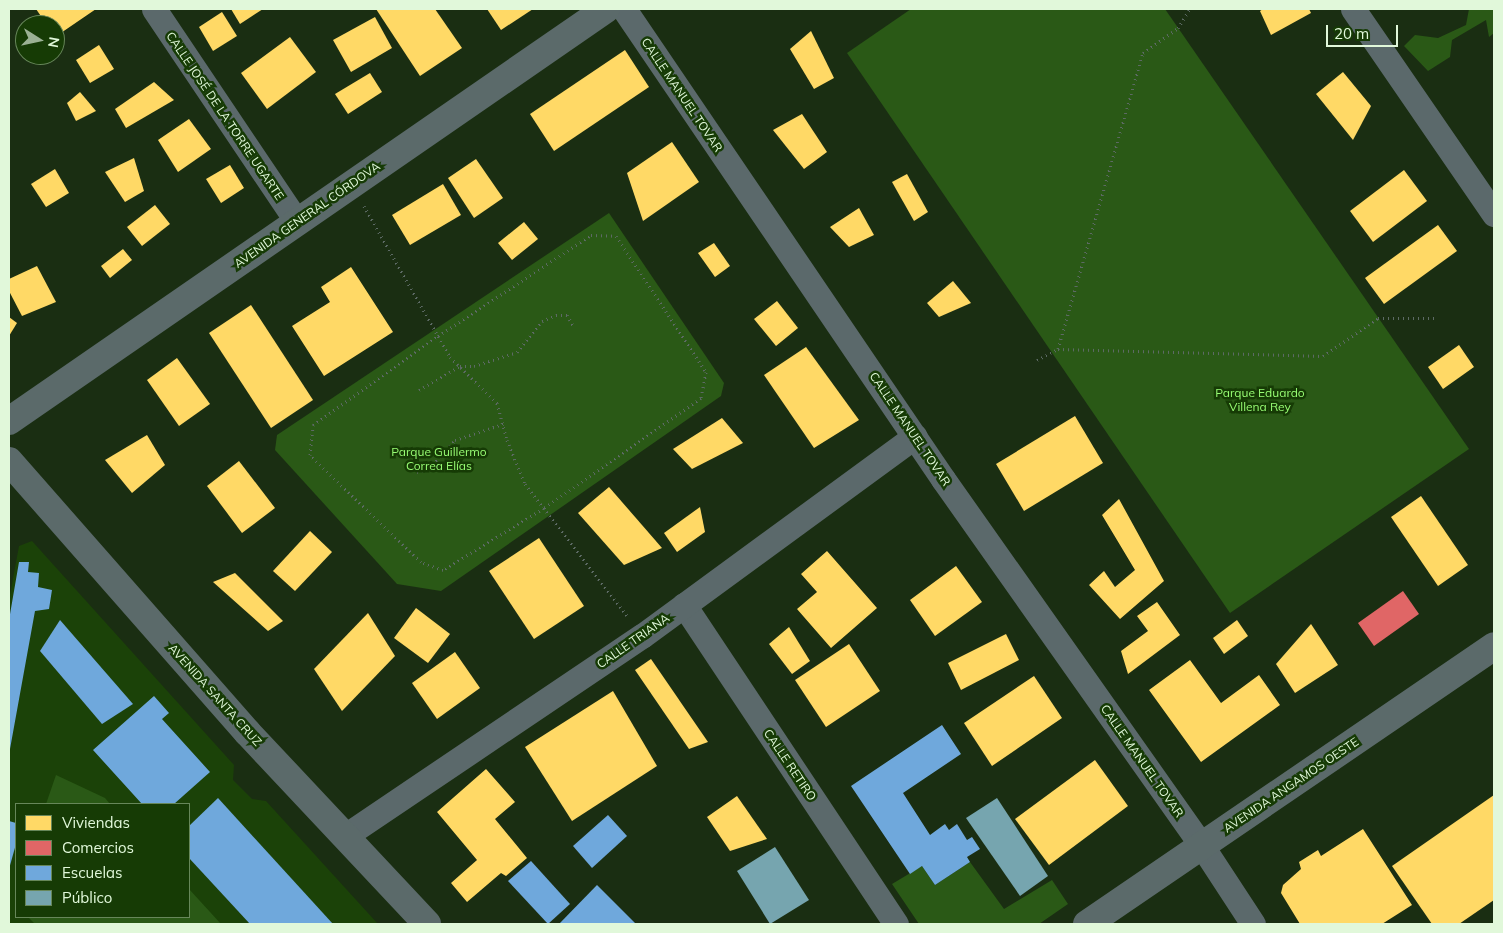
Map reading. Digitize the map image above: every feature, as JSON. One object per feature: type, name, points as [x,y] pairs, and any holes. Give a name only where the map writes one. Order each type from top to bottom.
[{"type":"street","name":"CALLE JOSÉ DE LA TORRE UGARTE","points":[[154,9],[297,222]]},
{"type":"street","name":"AVENIDA GENERAL CÓRDOVA","points":[[9,421],[606,9]]},
{"type":"street","name":"CALLE MANUEL TOVAR","points":[[624,9],[915,436],[1202,846],[1253,924]]},
{"type":"street","points":[[1353,9],[1494,214]]},
{"type":"street","name":"CALLE TRIANA","points":[[345,836],[642,636],[915,436]]},
{"type":"street","name":"AVENIDA SANTA CRUZ","points":[[9,461],[247,732],[426,924]]},
{"type":"street","name":"CALLE RETIRO","points":[[684,605],[896,924]]},
{"type":"street","name":"AVENIDA ANGAMOS OESTE","points":[[1087,924],[1494,646]]},
{"type":"path","points":[[1058,349],[1144,53],[1178,28],[1190,9]]},
{"type":"path","points":[[351,184],[450,357],[496,403],[525,484],[642,636]]},
{"type":"path","points":[[591,235],[616,236],[706,372],[701,398],[544,508],[443,570],[421,562],[310,454],[313,425],[438,336],[591,235]]},
{"type":"path","points":[[420,390],[460,366],[474,366],[517,352],[542,321],[556,315],[567,315],[574,327]]},
{"type":"path","points":[[1037,360],[1058,349],[1323,356],[1378,318],[1436,318]]},
{"type":"path","points":[[417,472],[429,468],[455,440],[503,424]]},
{"type":"shaded area","points":[[32,541],[234,765],[233,780],[252,799],[266,801],[378,924],[9,924],[9,600],[19,546]]},
{"type":"green space","name":"Parque Eduardo Villena Rey","points":[[911,9],[1165,9],[1469,449],[1230,613],[847,53]]},
{"type":"green space","points":[[1469,9],[1494,9],[1494,33],[1489,37],[1486,20],[1452,40],[1450,57],[1428,71],[1404,46],[1415,35],[1438,38],[1466,25]]},
{"type":"green space","name":"Parque Guillermo Correa Elías","points":[[609,213],[724,383],[721,396],[441,591],[397,584],[275,450],[277,435]]},
{"type":"green space","points":[[56,775],[105,798],[109,803],[46,803]]},
{"type":"green space","points":[[970,862],[1004,909],[1052,880],[1068,904],[1039,924],[919,924],[892,884],[922,866],[935,885]]},
{"type":"green space","points":[[190,890],[221,924],[35,924],[29,918],[190,918]]},
{"type":"building: Viviendas","points":[[36,9],[96,9],[65,30],[65,15],[40,15]]},
{"type":"building: Viviendas","points":[[231,9],[263,9],[240,24]]},
{"type":"building: Viviendas","points":[[376,9],[435,9],[462,48],[420,76]]},
{"type":"building: Viviendas","points":[[487,9],[533,9],[501,30]]},
{"type":"building: Viviendas","points":[[1263,9],[1309,9],[1311,13],[1271,35],[1260,11]]},
{"type":"building: Viviendas","points":[[222,12],[237,36],[213,51],[199,27]]},
{"type":"building: Viviendas","points":[[375,17],[392,48],[351,72],[333,40]]},
{"type":"building: Viviendas","points":[[811,31],[834,78],[814,89],[790,49]]},
{"type":"building: Viviendas","points":[[290,37],[316,72],[267,109],[241,73]]},
{"type":"building: Viviendas","points":[[99,45],[114,69],[90,83],[76,60]]},
{"type":"building: Viviendas","points":[[625,50],[649,87],[554,151],[530,114]]},
{"type":"building: Viviendas","points":[[1343,72],[1371,106],[1353,140],[1316,94]]},
{"type":"building: Viviendas","points":[[370,73],[382,92],[348,114],[335,94]]},
{"type":"building: Viviendas","points":[[154,82],[174,100],[126,128],[115,109]]},
{"type":"building: Viviendas","points":[[80,92],[96,111],[76,121],[67,103]]},
{"type":"building: Viviendas","points":[[802,114],[827,152],[804,169],[773,130]]},
{"type":"building: Viviendas","points":[[189,119],[211,149],[178,172],[158,140]]},
{"type":"building: Viviendas","points":[[672,142],[699,182],[643,221],[627,173]]},
{"type":"building: Viviendas","points":[[134,158],[144,191],[125,202],[105,172]]},
{"type":"building: Viviendas","points":[[476,159],[503,198],[474,218],[448,178]]},
{"type":"building: Viviendas","points":[[230,165],[244,188],[221,203],[206,179]]},
{"type":"building: Viviendas","points":[[55,169],[69,193],[46,207],[31,184]]},
{"type":"building: Viviendas","points":[[1404,170],[1427,201],[1373,242],[1350,211]]},
{"type":"building: Viviendas","points":[[907,174],[928,212],[914,221],[892,182]]},
{"type":"building: Viviendas","points":[[443,184],[461,215],[410,245],[392,215]]},
{"type":"building: Viviendas","points":[[155,205],[170,224],[142,246],[127,227]]},
{"type":"building: Viviendas","points":[[859,208],[874,235],[849,247],[830,227]]},
{"type":"building: Viviendas","points":[[524,222],[538,239],[512,260],[498,243]]},
{"type":"building: Viviendas","points":[[1438,225],[1457,251],[1384,304],[1365,278]]},
{"type":"building: Viviendas","points":[[714,243],[730,266],[715,277],[698,253]]},
{"type":"building: Viviendas","points":[[123,249],[132,260],[110,278],[101,266]]},
{"type":"building: Viviendas","points":[[37,266],[56,302],[22,316],[9,291],[9,279]]},
{"type":"building: Viviendas","points":[[351,267],[393,332],[324,376],[292,326],[330,302],[321,287]]},
{"type":"building: Viviendas","points":[[953,281],[971,303],[939,317],[927,303]]},
{"type":"building: Viviendas","points":[[777,301],[798,328],[776,346],[754,319]]},
{"type":"building: Viviendas","points":[[251,305],[313,400],[271,428],[209,333]]},
{"type":"building: Viviendas","points":[[9,317],[17,323],[9,336]]},
{"type":"building: Viviendas","points":[[1459,345],[1474,367],[1443,389],[1428,367]]},
{"type":"building: Viviendas","points":[[806,347],[859,420],[814,448],[764,375]]},
{"type":"building: Viviendas","points":[[177,358],[210,404],[179,426],[147,380]]},
{"type":"building: Viviendas","points":[[1075,416],[1103,463],[1024,511],[996,464]]},
{"type":"building: Viviendas","points":[[722,418],[743,443],[692,469],[673,449]]},
{"type":"building: Viviendas","points":[[147,435],[165,465],[132,493],[105,460]]},
{"type":"building: Viviendas","points":[[239,461],[275,508],[242,533],[207,486]]},
{"type":"building: Viviendas","points":[[609,487],[662,548],[624,565],[578,513]]},
{"type":"building: Viviendas","points":[[1421,496],[1468,565],[1438,586],[1391,517]]},
{"type":"building: Viviendas","points":[[1119,499],[1164,581],[1120,619],[1089,585],[1104,571],[1115,587],[1135,570],[1102,515]]},
{"type":"building: Viviendas","points":[[700,507],[705,532],[677,552],[664,533]]},
{"type":"building: Viviendas","points":[[310,531],[332,552],[295,591],[273,571]]},
{"type":"building: Viviendas","points":[[539,538],[584,606],[534,639],[489,571]]},
{"type":"building: Viviendas","points":[[827,551],[877,608],[831,648],[797,609],[817,592],[801,574]]},
{"type":"building: Viviendas","points":[[956,566],[982,602],[935,636],[910,600]]},
{"type":"building: Viviendas","points":[[235,573],[283,621],[268,631],[213,582]]},
{"type":"building: Viviendas","points":[[1157,602],[1180,635],[1128,674],[1121,651],[1148,631],[1137,616]]},
{"type":"building: Viviendas","points":[[416,608],[450,634],[428,663],[394,638]]},
{"type":"building: Viviendas","points":[[368,613],[395,656],[342,711],[314,669]]},
{"type":"building: Viviendas","points":[[1237,620],[1248,636],[1224,654],[1213,638]]},
{"type":"building: Viviendas","points":[[1311,624],[1338,665],[1295,693],[1276,664]]},
{"type":"building: Viviendas","points":[[789,627],[810,661],[792,674],[769,644]]},
{"type":"building: Viviendas","points":[[1006,634],[1019,660],[961,690],[948,663]]},
{"type":"building: Viviendas","points":[[849,644],[880,691],[826,727],[795,680]]},
{"type":"building: Viviendas","points":[[455,652],[480,688],[437,719],[412,683]]},
{"type":"building: Viviendas","points":[[651,659],[708,742],[689,749],[635,670]]},
{"type":"building: Viviendas","points":[[1190,660],[1221,703],[1259,675],[1280,705],[1201,762],[1149,690]]},
{"type":"building: Viviendas","points":[[1034,676],[1062,718],[992,766],[964,723]]},
{"type":"building: Viviendas","points":[[613,691],[657,766],[572,821],[525,747]]},
{"type":"building: Viviendas","points":[[1095,760],[1128,806],[1049,865],[1015,819]]},
{"type":"building: Viviendas","points":[[486,769],[515,802],[495,819],[527,858],[506,876],[501,873],[467,902],[451,883],[477,860],[437,812]]},
{"type":"building: Viviendas","points":[[1494,795],[1494,900],[1459,924],[1432,924],[1392,866]]},
{"type":"building: Viviendas","points":[[737,796],[767,839],[730,851],[707,817]]},
{"type":"building: Viviendas","points":[[1363,829],[1412,905],[1382,924],[1300,924],[1281,893],[1283,885],[1301,869],[1299,862],[1318,850],[1321,856]]},
{"type":"building: Comercios","points":[[1403,591],[1419,614],[1374,646],[1358,623]]},
{"type":"building: Escuelas","points":[[19,562],[29,562],[28,572],[39,573],[38,587],[52,590],[49,609],[35,611],[10,749],[9,620]]},
{"type":"building: Escuelas","points":[[60,620],[133,704],[102,724],[40,651]]},
{"type":"building: Escuelas","points":[[154,696],[169,713],[162,719],[210,772],[175,803],[141,803],[93,750]]},
{"type":"building: Escuelas","points":[[942,725],[961,754],[903,793],[930,835],[945,824],[949,830],[957,824],[967,840],[972,837],[980,849],[967,857],[970,862],[935,885],[922,866],[910,874],[851,786]]},
{"type":"building: Escuelas","points":[[218,798],[333,924],[250,924],[190,859],[190,825]]},
{"type":"building: Escuelas","points":[[608,815],[627,836],[592,868],[573,846]]},
{"type":"building: Escuelas","points":[[9,821],[15,823],[15,848],[9,869]]},
{"type":"building: Escuelas","points":[[531,861],[570,904],[548,924],[508,881]]},
{"type":"building: Escuelas","points":[[597,885],[636,924],[559,924]]},
{"type":"building: Público","points":[[997,798],[1048,876],[1020,896],[966,818]]},
{"type":"building: Público","points":[[775,847],[809,900],[770,924],[737,871]]}]
